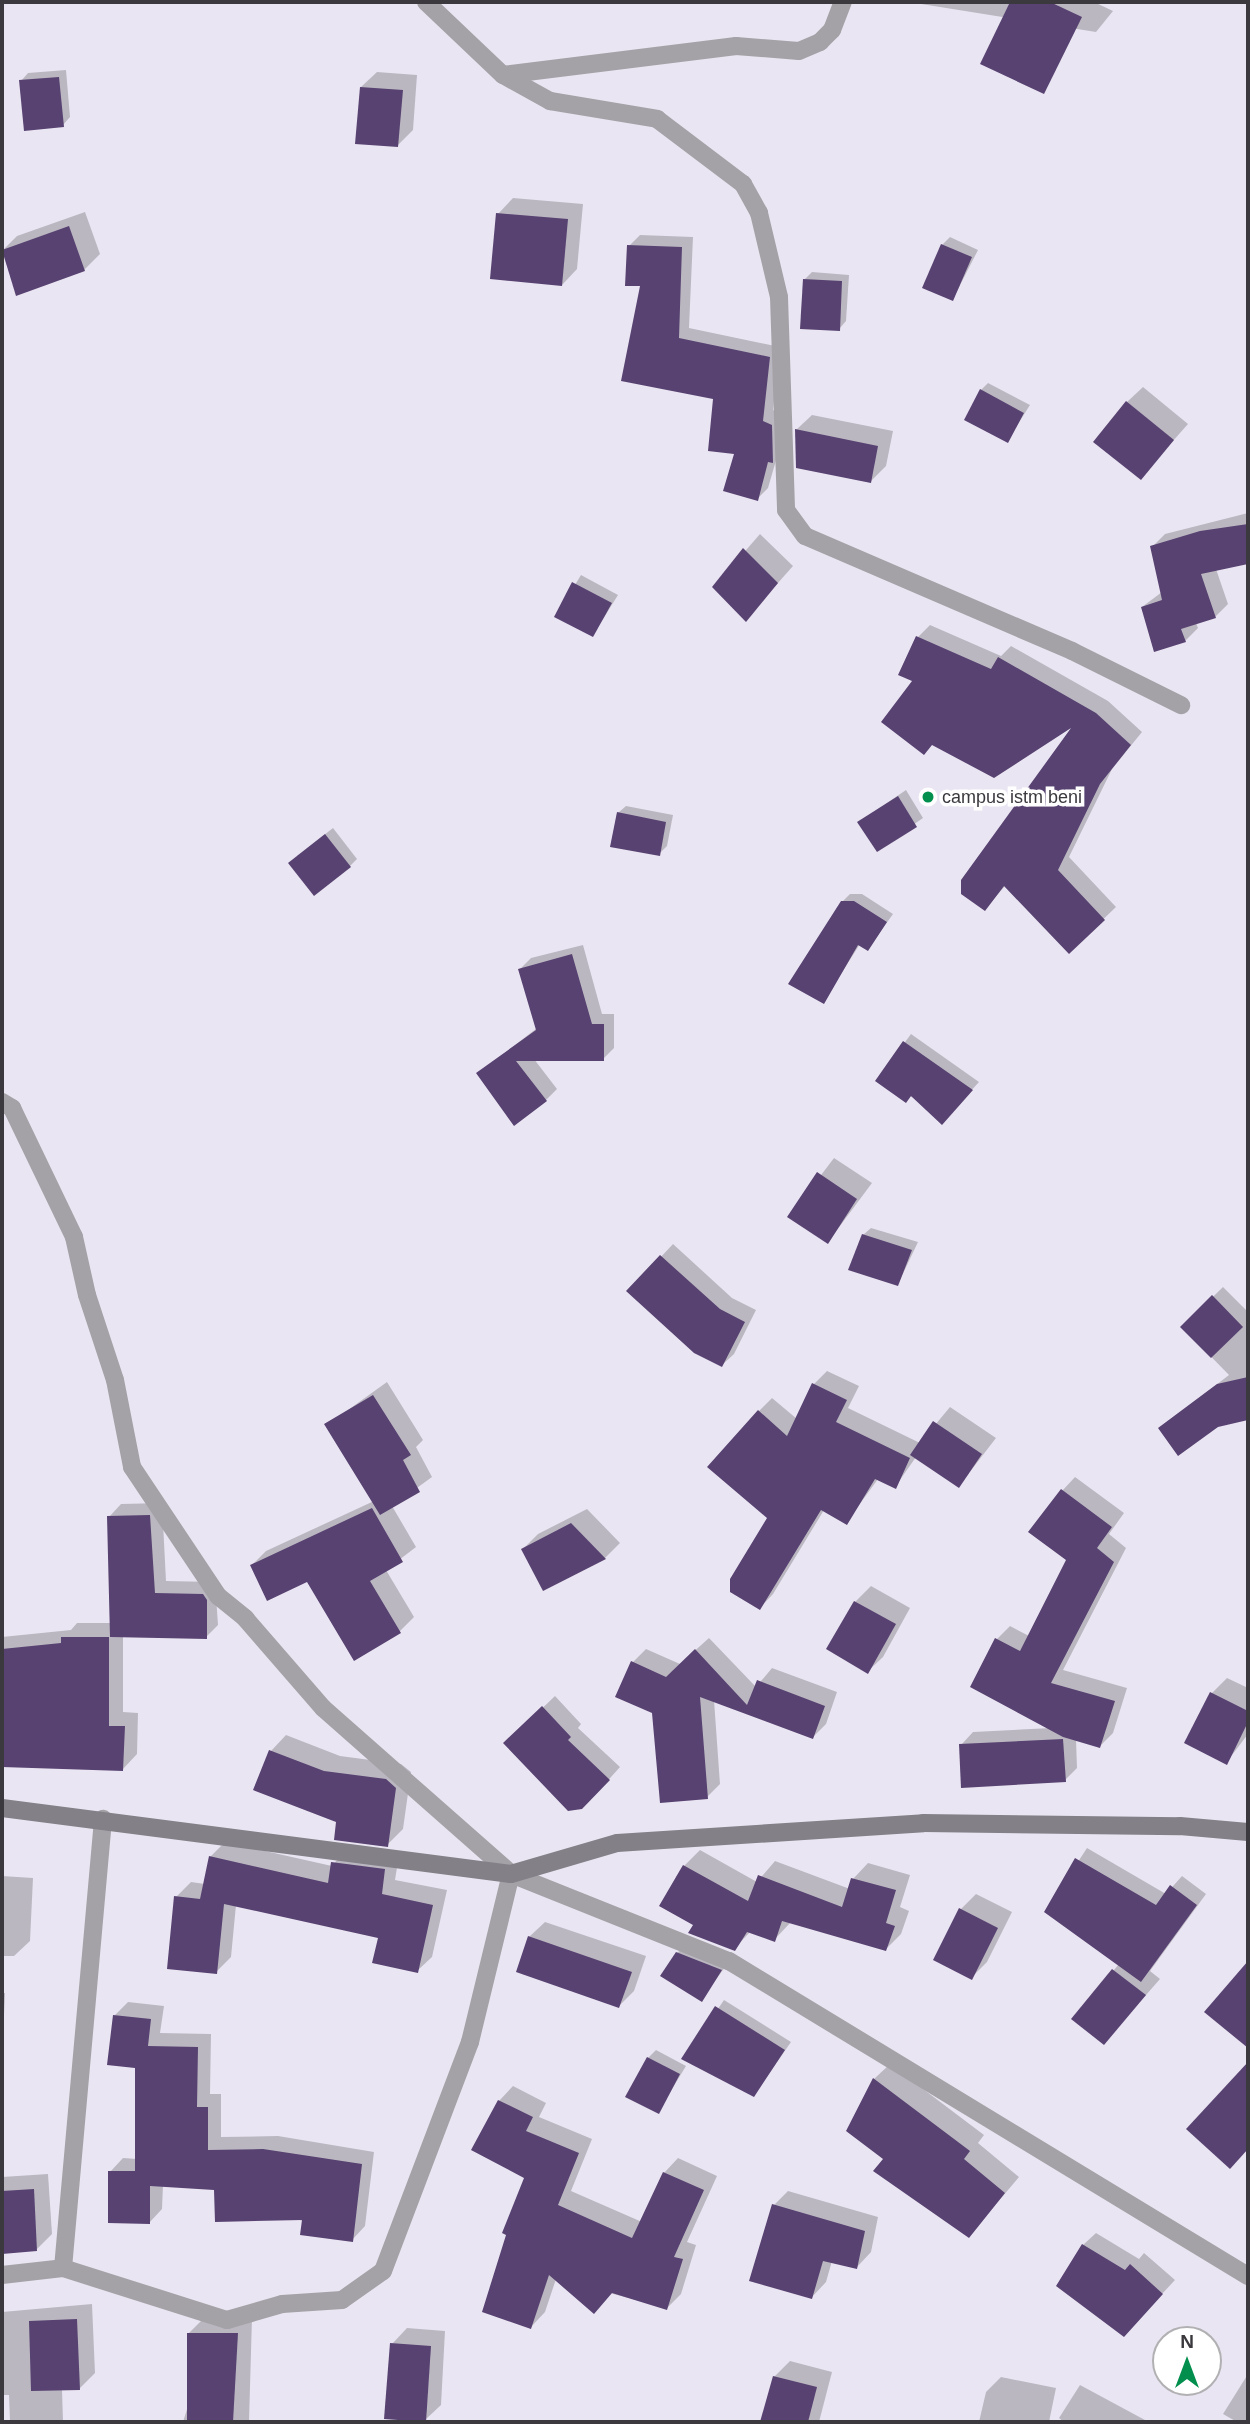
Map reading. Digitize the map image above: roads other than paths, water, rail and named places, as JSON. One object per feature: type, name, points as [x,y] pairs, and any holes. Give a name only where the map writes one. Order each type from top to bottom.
[{"type":"street","points":[[426,2],[503,75],[550,101],[657,119],[743,184],[759,213],[779,297],[786,510],[805,536],[1072,651],[1181,705]]},
{"type":"street","points":[[503,75],[736,46],[799,51],[820,42],[832,30],[844,2]]},
{"type":"street","points":[[2,1102],[12,1108],[74,1237],[87,1295],[115,1380],[132,1467],[159,1509],[200,1563],[218,1596],[245,1618],[323,1709],[510,1874]]},
{"type":"street","points":[[2,1808],[103,1819],[510,1874],[729,1961],[1248,2276]]},
{"type":"street","points":[[63,2268],[103,1819]]},
{"type":"street","points":[[510,1874],[617,1843],[923,1823],[1180,1826],[1248,1832]]},
{"type":"street","points":[[2,2275],[63,2268],[227,2320],[282,2304],[342,2300],[383,2272],[470,2042],[510,1874]]},
{"type":"place","name":"campus istm beni","points":[[928,797]]}]
